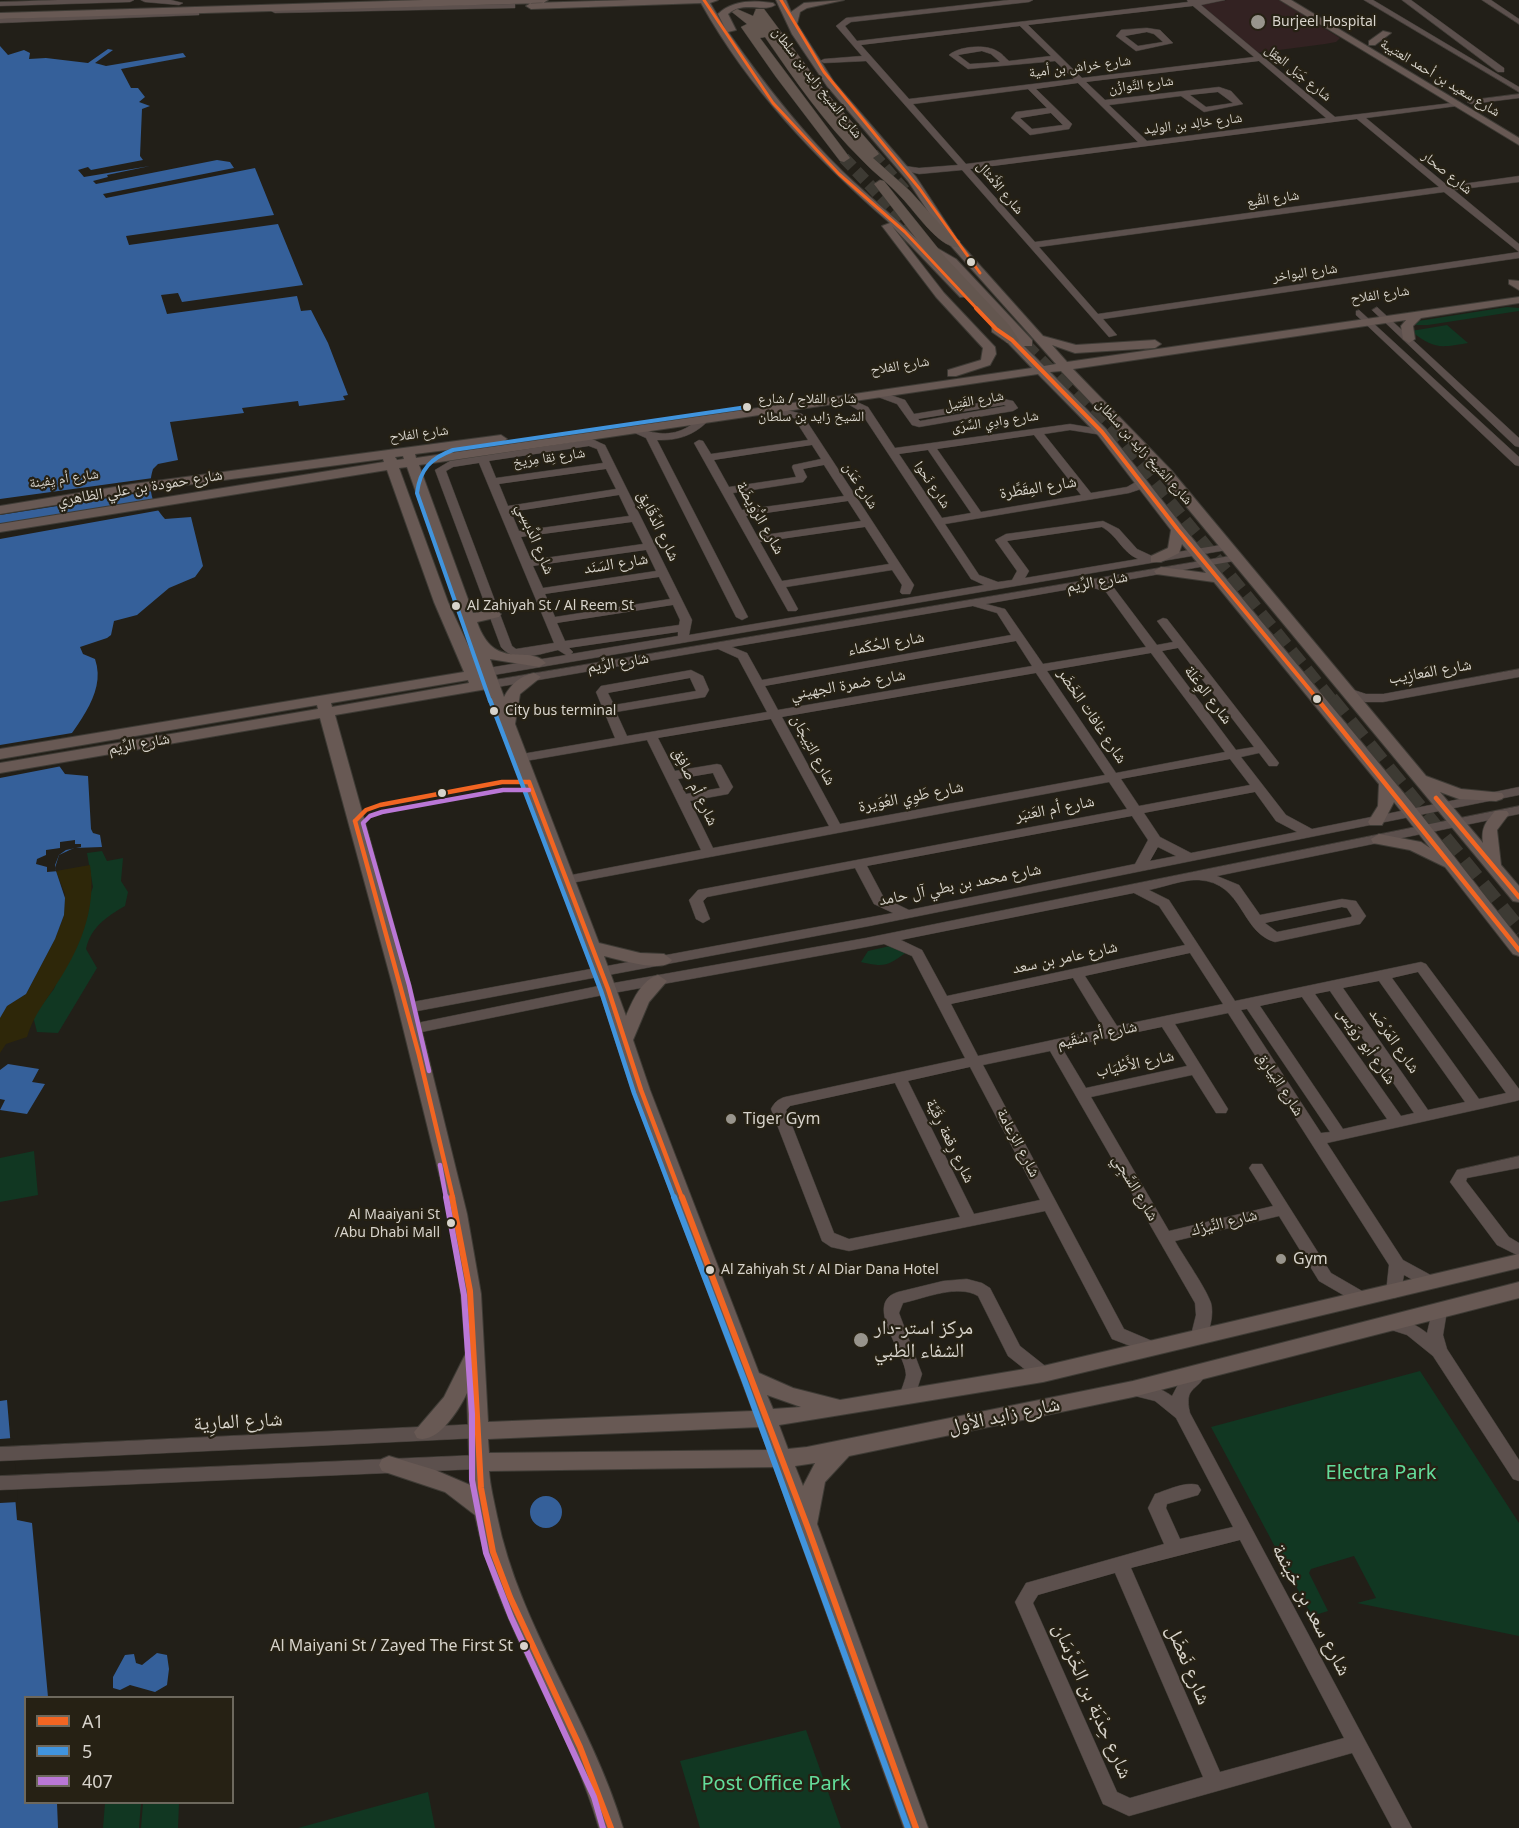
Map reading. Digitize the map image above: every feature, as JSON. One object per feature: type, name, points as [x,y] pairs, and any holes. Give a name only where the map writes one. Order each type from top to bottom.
[{"type":"highway","name":"شارع الشيخ زايد بن سلطان","points":[[764,5],[821,93],[873,154]]},
{"type":"highway","points":[[764,5],[758,18],[829,114],[873,166],[906,194],[943,236],[955,244]]},
{"type":"highway","name":"شارع الشيخ زايد بن سلطان","points":[[844,158],[780,75],[737,12],[749,18],[817,110],[933,250]]},
{"type":"highway","points":[[933,250],[1004,328],[1012,340]]},
{"type":"main road","points":[[0,19],[50,11],[266,0]]},
{"type":"main road","points":[[0,11],[543,0]]},
{"type":"main road","points":[[652,3],[670,0]]},
{"type":"main road","points":[[302,5],[366,8],[708,0]]},
{"type":"main road","name":"شارع الشيخ زايد بن سلطان","points":[[708,0],[717,23],[764,90],[838,174],[901,227],[996,329],[1048,364],[1107,410],[1166,474],[1519,897]]},
{"type":"main road","points":[[717,23],[716,11],[729,0]]},
{"type":"main road","name":"شارع الشيخ زايد بن سلطان","points":[[781,0],[795,29],[830,84],[912,179],[955,244],[1038,336],[1048,364],[1082,410],[1413,815],[1519,950]]},
{"type":"main road","points":[[786,0],[802,0]]},
{"type":"main road","points":[[764,90],[763,78],[723,14],[727,8],[737,3],[764,5],[786,28],[795,29],[796,11],[804,6],[839,0]]},
{"type":"main road","name":"شارع سعيد بن أحمد العتيبة","points":[[1285,0],[1519,142]]},
{"type":"main road","name":"شارع سعيد بن أحمد العتيبة","points":[[1299,0],[1519,131]]},
{"type":"main road","points":[[652,3],[692,8],[717,23]]},
{"type":"main road","points":[[1372,43],[1386,33]]},
{"type":"main road","points":[[838,174],[888,226],[940,295],[988,347],[990,357],[984,364],[956,378]]},
{"type":"main road","points":[[933,250],[952,261],[1048,364]]},
{"type":"main road","name":"شارع الفلاح","points":[[284,467],[409,457],[670,417],[956,378],[1517,286]]},
{"type":"main road","name":"شارع الفلاح","points":[[1048,364],[1141,356],[1519,300]]},
{"type":"main road","points":[[1409,339],[1407,326],[1416,316]]},
{"type":"main road","points":[[1326,328],[1381,333]]},
{"type":"main road","points":[[1038,336],[1052,343],[1075,349],[1162,343]]},
{"type":"main road","points":[[1107,410],[1092,379],[1093,372],[1141,356]]},
{"type":"main road","points":[[956,378],[1040,381],[1052,386],[1082,410]]},
{"type":"main road","name":"شارع الفلاح","points":[[409,457],[455,457],[525,450],[579,438],[846,400],[864,403],[882,395],[904,396],[956,378]]},
{"type":"main road","points":[[409,457],[477,641],[483,679]]},
{"type":"main road","points":[[423,492],[427,474],[433,466],[455,457]]},
{"type":"main road","points":[[390,459],[441,602],[456,657],[454,665],[431,682]]},
{"type":"main road","name":"شارع الفلاح","points":[[286,483],[390,459]]},
{"type":"main road","name":"شارع حمودة بن علي الظاهري","points":[[0,510],[103,495],[133,488],[284,467]]},
{"type":"main road","points":[[286,483],[361,475],[398,481]]},
{"type":"main road","name":"شارع حمودة بن علي الظاهري","points":[[0,528],[286,483]]},
{"type":"main road","name":"شارع أم يِفينة","points":[[0,503],[113,488],[133,488]]},
{"type":"main road","points":[[1158,565],[1174,550],[1178,530]]},
{"type":"main road","points":[[1158,565],[1220,579]]},
{"type":"main road","points":[[441,602],[508,728],[520,758],[608,989],[641,1090],[808,1528],[916,1828]]},
{"type":"main road","points":[[467,615],[483,618],[494,614]]},
{"type":"main road","points":[[477,641],[500,658],[537,670]]},
{"type":"main road","points":[[508,728],[511,694],[537,670]]},
{"type":"main road","name":"شارع الرِّيم","points":[[0,754],[266,721],[324,705],[431,682],[483,679]]},
{"type":"main road","name":"شارع الرِّيم","points":[[0,768],[177,731],[483,679]]},
{"type":"main road","points":[[324,705],[407,1008],[458,1214],[471,1294],[476,1354],[479,1462],[484,1510],[493,1551],[507,1589],[600,1794],[611,1828]]},
{"type":"main road","points":[[266,721],[302,722],[332,732]]},
{"type":"main road","points":[[1418,776],[1450,792],[1496,796]]},
{"type":"main road","points":[[1376,822],[1386,806],[1387,783]]},
{"type":"main road","points":[[1494,866],[1489,829],[1501,814]]},
{"type":"main road","points":[[1379,839],[1420,848],[1452,867]]},
{"type":"main road","points":[[591,947],[640,958],[664,960]]},
{"type":"main road","points":[[625,1039],[641,1000],[661,980]]},
{"type":"main road","name":"شارع زايد الأول","points":[[479,1431],[767,1420],[848,1407],[1043,1374],[1199,1335],[1394,1292],[1519,1261]]},
{"type":"main road","name":"شارع زايد الأول","points":[[479,1462],[782,1458],[844,1448],[1198,1374],[1519,1290]]},
{"type":"main road","points":[[424,1432],[452,1403],[476,1354]]},
{"type":"main road","points":[[752,1379],[790,1396],[848,1407]]},
{"type":"main road","points":[[808,1528],[813,1480],[825,1464],[844,1448]]},
{"type":"main road","points":[[389,1465],[456,1487],[466,1492],[484,1510]]},
{"type":"street","points":[[0,4],[130,0]]},
{"type":"street","points":[[145,0],[179,3]]},
{"type":"street","points":[[1026,0],[1044,20]]},
{"type":"street","name":"شارع الأَمْثال","points":[[1026,0],[842,23],[840,26],[1112,335]]},
{"type":"street","points":[[856,43],[1221,0]]},
{"type":"street","points":[[1368,0],[1519,90]]},
{"type":"street","points":[[1406,0],[1515,81],[1519,90]]},
{"type":"street","points":[[1486,0],[1519,22]]},
{"type":"street","name":"شارع جَبَل العِقِل","points":[[1193,2],[1333,120]]},
{"type":"street","points":[[0,19],[238,11],[512,6]]},
{"type":"street","points":[[1021,23],[1145,144]]},
{"type":"street","points":[[1136,49],[1170,42],[1152,30],[1120,34],[1159,71]]},
{"type":"street","points":[[1427,35],[1450,32]]},
{"type":"street","points":[[1006,64],[988,50],[953,54],[968,67],[1006,64],[1056,58]]},
{"type":"street","points":[[824,61],[868,58]]},
{"type":"street","name":"شارع خراش بن أمية","points":[[905,102],[1259,59]]},
{"type":"street","points":[[834,66],[843,60]]},
{"type":"street","points":[[1030,87],[1068,124],[1066,127],[1030,132],[1015,118],[1018,114],[1053,110]]},
{"type":"street","name":"شارع التَّوازُن","points":[[1103,103],[1183,93],[1223,90],[1239,104],[1204,110],[1183,93]]},
{"type":"street","points":[[1471,102],[1519,96]]},
{"type":"street","name":"شارع خالِد بن الوليد","points":[[901,167],[933,171],[1456,104]]},
{"type":"street","name":"شارع صحار","points":[[1358,116],[1519,249]]},
{"type":"street","name":"شارع خالِد بن الوليد","points":[[912,179],[933,171]]},
{"type":"street","name":"شارع القُبع","points":[[1031,245],[1519,179]]},
{"type":"street","name":"شارع البواخر","points":[[1095,317],[1519,255]]},
{"type":"street","points":[[1377,310],[1519,444]]},
{"type":"street","points":[[1359,313],[1519,463]]},
{"type":"street","points":[[1424,375],[1434,371],[1446,374]]},
{"type":"street","points":[[904,396],[912,417]]},
{"type":"street","name":"شارع الفَتِيل","points":[[1005,402],[1013,408],[922,424],[917,424],[912,417],[1005,402]]},
{"type":"street","name":"شارع نَحوا","points":[[864,403],[892,452],[975,577]]},
{"type":"street","name":"شارع عَدَن","points":[[776,410],[798,416],[908,585],[906,592]]},
{"type":"street","points":[[633,430],[651,438],[686,434],[702,421]]},
{"type":"street","name":"شارع وادِي السَّرَى","points":[[892,452],[1053,429],[1079,427],[1102,432]]},
{"type":"street","points":[[1036,431],[1088,497]]},
{"type":"street","points":[[579,438],[593,442]]},
{"type":"street","points":[[651,438],[742,617]]},
{"type":"street","points":[[593,442],[525,450],[450,464],[442,468],[440,473],[507,647],[513,653],[526,653],[686,627]]},
{"type":"street","name":"شارع الدَّقَايِق","points":[[593,442],[601,447],[686,620],[686,627]]},
{"type":"street","name":"شارع الرُّوَيضَة","points":[[699,442],[792,609]]},
{"type":"street","points":[[707,458],[814,442]]},
{"type":"street","points":[[931,447],[978,515]]},
{"type":"street","name":"شارع الدِّبسِي","points":[[483,459],[561,646]]},
{"type":"street","points":[[726,491],[799,480],[802,477],[797,467],[826,461]]},
{"type":"street","name":"شارع نِقا مِرَيخ","points":[[493,482],[609,465]]},
{"type":"street","name":"شارع المِقَطَّرة","points":[[938,522],[1134,489],[1141,482]]},
{"type":"street","points":[[505,510],[622,491]]},
{"type":"street","points":[[739,514],[850,498]]},
{"type":"street","points":[[515,535],[635,518]]},
{"type":"street","points":[[754,540],[867,523]]},
{"type":"street","points":[[1016,583],[1023,571],[1002,543],[1003,538],[1100,523],[1110,527],[1130,552],[1158,565]]},
{"type":"street","points":[[527,564],[649,546]]},
{"type":"street","name":"شارع الرِّيم","points":[[537,670],[579,657],[1016,583],[1158,565],[1179,567],[1201,558],[1231,553]]},
{"type":"street","points":[[1172,556],[1182,561],[1179,567]]},
{"type":"street","name":"شارع الرِّيم","points":[[483,679],[537,670],[608,665],[1090,583],[1112,584],[1158,565],[1172,556],[1201,558]]},
{"type":"street","points":[[779,585],[895,566]]},
{"type":"street","name":"شارع السَنَد","points":[[539,592],[663,573]]},
{"type":"street","points":[[964,592],[975,577],[1000,586]]},
{"type":"street","name":"شارع الوِعَلة","points":[[1112,584],[1154,649],[1257,788],[1281,818],[1312,834]]},
{"type":"street","points":[[971,604],[1001,611],[1012,596]]},
{"type":"street","points":[[551,621],[676,602]]},
{"type":"street","name":"شارع غافات الخَضَر","points":[[1001,611],[1155,840],[1191,858]]},
{"type":"street","points":[[1163,621],[1273,763]]},
{"type":"street","points":[[678,640],[686,627]]},
{"type":"street","name":"شارع الحُكَماء","points":[[759,684],[1020,638]]},
{"type":"street","points":[[720,646],[743,656],[749,641]]},
{"type":"street","name":"شارع ضمرة الجهيني","points":[[520,758],[1182,644]]},
{"type":"street","points":[[561,646],[579,657]]},
{"type":"street","points":[[654,680],[655,665],[672,654]]},
{"type":"street","name":"شارع التِيجَان","points":[[743,656],[836,828]]},
{"type":"street","points":[[608,665],[638,667],[646,670],[654,680]]},
{"type":"street","name":"شارع المَعازِيب","points":[[1348,692],[1365,698],[1383,698],[1519,673]]},
{"type":"street","points":[[610,709],[700,694],[703,690],[697,676],[691,674],[605,689],[602,692],[623,741]]},
{"type":"street","name":"شارع المَعازِيب","points":[[1367,716],[1372,708],[1381,703],[1416,696]]},
{"type":"street","name":"شارع أم صافِق","points":[[651,736],[709,853]]},
{"type":"street","name":"شارع طَوِي العُوَيرة","points":[[566,879],[1262,749]]},
{"type":"street","points":[[671,776],[717,768],[728,787],[724,791],[682,799]]},
{"type":"street","name":"شارع أم العَنبَر","points":[[703,919],[696,900],[703,893],[1257,788]]},
{"type":"street","name":"شارع محمد بن بطي آل حامد","points":[[407,1008],[869,922],[1519,792]]},
{"type":"street","points":[[412,1029],[608,989],[886,939],[1519,810]]},
{"type":"street","points":[[1276,841],[1282,828],[1281,818]]},
{"type":"street","points":[[1139,868],[1155,840]]},
{"type":"street","points":[[859,864],[879,902],[907,914]]},
{"type":"street","points":[[1234,888],[1239,868]]},
{"type":"street","points":[[1200,875],[1234,888],[1257,920],[1268,933],[1282,937],[1355,921],[1359,916],[1351,904],[1342,903],[1257,920]]},
{"type":"street","points":[[1164,903],[1167,882]]},
{"type":"street","name":"شارع البَيارِق","points":[[1136,888],[1164,903],[1397,1264],[1432,1283]]},
{"type":"street","points":[[869,922],[879,902]]},
{"type":"street","points":[[886,939],[917,953],[919,941],[925,931]]},
{"type":"street","name":"شارع عامر بن سعد","points":[[944,1001],[1193,948]]},
{"type":"street","points":[[661,980],[665,968],[694,960],[711,951]]},
{"type":"street","name":"شارع الزعامة","points":[[917,953],[1118,1334]]},
{"type":"street","name":"شارع أم سُقَيم","points":[[1050,1204],[849,1245],[837,1243],[828,1236],[778,1112],[779,1106],[899,1077],[1421,967],[1516,1096],[1316,1140]]},
{"type":"street","points":[[1077,974],[1113,1031]]},
{"type":"street","points":[[1383,976],[1475,1105]]},
{"type":"street","name":"شارع المَرْصَد","points":[[1334,986],[1424,1116]]},
{"type":"street","name":"شارع أبو روَيس","points":[[1306,992],[1397,1122]]},
{"type":"street","points":[[1251,1004],[1340,1135]]},
{"type":"street","points":[[1166,1021],[1221,1109]]},
{"type":"street","name":"شارع السَّجِي","points":[[1053,1044],[1203,1303],[1204,1315],[1199,1335]]},
{"type":"street","name":"شارع الأَطْيَاب","points":[[1080,1094],[1196,1069]]},
{"type":"street","name":"شارع رِقعة رِقَيَّة","points":[[899,1077],[969,1220]]},
{"type":"street","points":[[1519,1162],[1462,1174],[1458,1182],[1503,1241],[1519,1250]]},
{"type":"street","points":[[1257,1168],[1325,1277],[1363,1299]]},
{"type":"street","name":"شارع النَّيزَك","points":[[1164,1238],[1284,1209]]},
{"type":"street","points":[[1497,1266],[1503,1241]]},
{"type":"street","points":[[1394,1292],[1397,1264]]},
{"type":"street","points":[[908,1397],[914,1374],[891,1313],[892,1305],[898,1298],[966,1284],[978,1287],[984,1292],[1014,1351],[1043,1374]]},
{"type":"street","points":[[1439,1311],[1436,1335],[1439,1351]]},
{"type":"street","points":[[1388,1323],[1412,1330],[1439,1351],[1517,1466]]},
{"type":"street","points":[[1109,1357],[1118,1334],[1151,1348]]},
{"type":"street","points":[[1182,1413],[1179,1393],[1183,1386],[1198,1374]]},
{"type":"street","name":"شارع سعد بن خيثمة","points":[[1133,1389],[1160,1396],[1182,1413],[1402,1828]]},
{"type":"street","name":"شارع المارِية","points":[[0,1454],[92,1452],[424,1432],[479,1431]]},
{"type":"street","points":[[0,1483],[479,1462]]},
{"type":"street","points":[[1175,1548],[1157,1508],[1161,1499],[1191,1490]]},
{"type":"street","name":"شارع حِدْبَة بن الخَرْسَان","points":[[1244,1532],[1175,1548],[1032,1589],[1024,1602],[1110,1798],[1129,1807],[1356,1743]]},
{"type":"street","name":"شارع نَعضَل","points":[[1120,1564],[1215,1784]]},
{"type":"shaded area","points":[[1227,0],[1279,0],[1340,38],[1336,42],[1325,44],[1256,53],[1200,4]]},
{"type":"green space","points":[[1507,307],[1519,308],[1519,311],[1428,325],[1412,325],[1418,321]]},
{"type":"green space","points":[[1447,325],[1468,343],[1437,346],[1411,331]]},
{"type":"green space","points":[[102,851],[107,861],[123,858],[121,881],[128,892],[125,906],[106,919],[88,941],[86,949],[97,968],[58,1033],[37,1032],[33,1016],[54,989],[93,887],[87,853]]},
{"type":"green space","points":[[890,946],[907,952],[882,965],[861,962],[868,951]]},
{"type":"green space","points":[[34,1151],[38,1195],[0,1202],[0,1158]]},
{"type":"green space","name":"Electra Park","points":[[1420,1371],[1519,1523],[1519,1636],[1357,1603],[1376,1598],[1354,1556],[1311,1569],[1309,1573],[1328,1611],[1312,1616],[1211,1427]]},
{"type":"green space","name":"Post Office Park","points":[[806,1730],[841,1828],[700,1828],[680,1761]]},
{"type":"green space","points":[[428,1792],[435,1828],[298,1828]]},
{"type":"green space","points":[[105,1804],[141,1804],[139,1828],[103,1828]]},
{"type":"green space","points":[[143,1804],[179,1804],[178,1828],[141,1828]]},
{"type":"sand","points":[[90,865],[91,898],[88,914],[71,960],[38,1012],[27,1037],[6,1044],[0,1053],[0,1018],[7,1006],[26,994],[55,939],[64,916],[65,894],[56,871]]},
{"type":"water","points":[[0,46],[8,55],[24,50],[30,53],[29,59],[46,58],[88,63],[108,49],[113,50],[95,63],[106,66],[183,53],[186,57],[121,69],[131,88],[138,88],[145,97],[139,102],[150,106],[142,109],[140,156],[143,160],[91,170],[88,167],[78,170],[84,177],[150,166],[107,175],[108,177],[93,181],[96,184],[217,160],[230,162],[234,168],[103,194],[106,198],[255,168],[274,215],[126,236],[129,245],[278,224],[303,285],[182,302],[178,293],[161,295],[167,314],[297,296],[301,311],[311,310],[328,343],[348,395],[343,396],[345,400],[299,406],[298,401],[242,408],[244,413],[170,422],[178,460],[158,464],[153,469],[152,496],[165,519],[191,517],[203,566],[195,577],[169,588],[137,615],[114,621],[111,635],[107,638],[80,647],[83,654],[95,659],[98,673],[96,686],[86,712],[55,760],[65,774],[88,776],[91,829],[93,833],[100,835],[102,847],[74,848],[59,855],[55,868],[65,898],[64,915],[55,939],[26,994],[7,1006],[0,1018]]},
{"type":"water","points":[[8,1064],[39,1069],[32,1082],[45,1084],[27,1114],[0,1110],[5,1100],[0,1099],[0,1070]]},
{"type":"water","points":[[7,1400],[17,1520],[32,1523],[48,1696],[24,1696],[24,1804],[57,1804],[58,1828],[0,1828],[0,1401]]},
{"type":"water","points":[[546,1496],[558,1500],[562,1512],[558,1524],[546,1528],[534,1524],[530,1512],[534,1500]]},
{"type":"water","points":[[157,1653],[167,1655],[169,1669],[167,1685],[155,1692],[130,1685],[120,1690],[113,1688],[113,1677],[125,1655],[134,1654],[136,1663],[142,1665]]},
{"type":"pier","points":[[153,478],[153,491],[0,515],[0,499]]},
{"type":"pier","points":[[156,499],[161,510],[0,539],[0,524]]},
{"type":"pier","points":[[78,732],[59,760],[62,766],[0,778],[0,745]]},
{"type":"pier","points":[[75,840],[75,844],[81,844],[81,847],[66,850],[59,855],[55,865],[56,871],[59,871],[47,872],[47,867],[36,864],[37,859],[46,855],[46,850],[60,848],[60,842]]},
{"type":"pier","points":[[13,1438],[18,1502],[0,1503],[0,1439]]},
{"type":"tunnel","points":[[873,154],[907,193]]},
{"type":"tunnel","points":[[844,158],[919,237]]},
{"type":"tunnel","points":[[1006,327],[1123,447],[1330,701]]},
{"type":"tunnel","points":[[1329,700],[1519,933]]},
{"type":"transit line","name":"A1","points":[[704,0],[773,103],[839,174],[905,232],[996,329],[1012,340],[1102,432],[1178,530],[1405,805],[1519,950]]},
{"type":"transit line","name":"A1","points":[[781,0],[808,50],[824,72],[919,188],[980,273]]},
{"type":"transit line","name":"5","points":[[747,407],[453,450],[438,456],[427,465],[420,477],[417,493],[485,687],[601,991],[634,1093],[745,1382],[908,1828]]},
{"type":"transit line","name":"A1","points":[[355,821],[366,810],[380,805],[502,782],[529,782]]},
{"type":"transit line","name":"A1","points":[[529,782],[608,989],[641,1090],[808,1528],[916,1828]]},
{"type":"transit line","name":"407","points":[[429,1071],[409,985],[363,823],[370,816],[382,812],[503,790],[529,790]]},
{"type":"transit line","name":"A1","points":[[1436,798],[1519,897]]},
{"type":"transit line","name":"A1","points":[[355,821],[434,1113],[460,1232],[474,1324],[481,1488],[485,1520],[493,1552],[510,1597],[580,1747],[611,1828]]},
{"type":"transit line","name":"407","points":[[440,1165],[464,1295],[472,1414],[472,1480],[486,1553],[511,1617],[594,1797],[603,1828]]},
{"type":"place","name":"Burjeel Hospital","points":[[1258,22]]},
{"type":"place","name":"شارع الفلاح / شارع الشيخ زايد بن سلطان","points":[[747,407]]},
{"type":"place","name":"Al Zahiyah St / Al Reem St","points":[[456,606]]},
{"type":"place","name":"City bus terminal","points":[[494,711]]},
{"type":"place","name":"Tiger Gym","points":[[731,1119]]},
{"type":"place","name":"Al Maaiyani St /Abu Dhabi Mall","points":[[451,1223]]},
{"type":"place","name":"Gym","points":[[1281,1259]]},
{"type":"place","name":"Al Zahiyah St / Al Diar Dana Hotel","points":[[710,1270]]},
{"type":"place","name":"مركز استر-دار الشفاء الطبي","points":[[861,1340]]},
{"type":"place","name":"Al Maiyani St / Zayed The First St","points":[[524,1646]]}]
